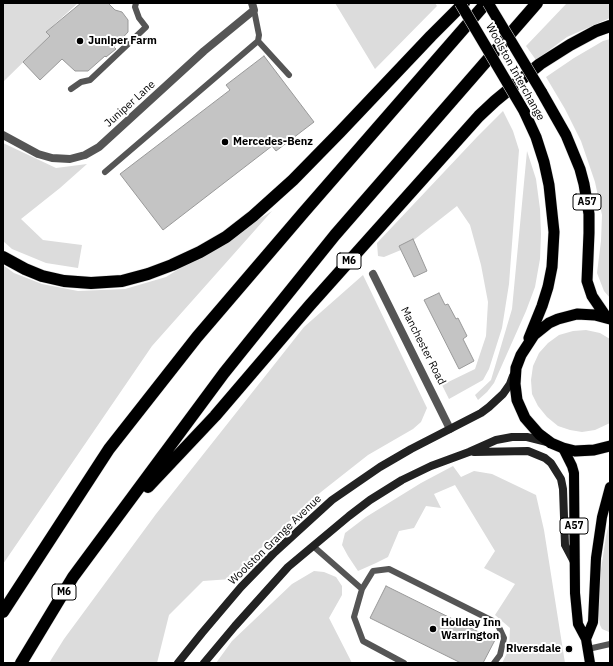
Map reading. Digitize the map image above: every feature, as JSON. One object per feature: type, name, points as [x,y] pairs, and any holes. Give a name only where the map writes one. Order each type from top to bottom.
[{"type":"highway","name":"Woolston Interchange","points":[[460,3],[524,111],[536,137],[544,162],[550,192],[554,232],[552,267],[548,287],[516,368],[515,384],[520,410],[530,426],[550,443],[563,448],[584,451],[610,446]]},
{"type":"highway","points":[[3,257],[42,276],[64,281],[91,283],[122,281],[148,274],[200,252],[226,237],[248,221],[293,180],[430,36],[464,3]]},
{"type":"highway","name":"Woolston Interchange","points":[[487,3],[542,92],[566,135],[580,169],[589,214],[587,281],[592,296],[608,318]]},
{"type":"highway","points":[[3,612],[109,449],[197,337],[487,3]]},
{"type":"highway","name":"M6","points":[[21,663],[73,577],[224,373],[330,241],[537,3]]},
{"type":"highway","name":"M6","points":[[112,525],[215,416],[310,305],[479,116],[540,64],[570,44],[610,26]]},
{"type":"highway","name":"Woolston Interchange","points":[[527,343],[540,329],[563,317],[586,314],[608,318]]},
{"type":"main road","name":"Woolston Grange Avenue","points":[[178,663],[241,587],[281,547],[332,500],[380,467],[411,449],[482,413],[497,401],[510,384],[516,368]]},
{"type":"main road","points":[[204,663],[288,567],[370,500],[402,480],[431,466],[496,440],[512,437],[526,437],[550,443]]},
{"type":"main road","name":"A57","points":[[563,448],[574,473],[575,593],[578,624],[587,644],[590,663]]},
{"type":"main road","points":[[468,452],[528,451],[541,456],[552,463],[561,479],[563,489],[565,545],[574,563]]},
{"type":"main road","name":"A57","points":[[587,644],[593,622],[596,558],[602,517],[610,487]]},
{"type":"street","name":"Juniper Lane","points":[[3,135],[38,154],[52,158],[70,159],[86,155],[99,147],[253,7]]},
{"type":"street","name":"Manchester Road","points":[[373,274],[450,429]]},
{"type":"lane","points":[[70,89],[81,82],[90,80],[146,27],[139,18],[135,6],[136,3]]},
{"type":"lane","points":[[105,172],[258,41],[259,35],[253,7]]},
{"type":"lane","points":[[258,41],[289,75]]},
{"type":"lane","points":[[314,546],[362,589]]},
{"type":"lane","points":[[404,663],[363,641],[354,617],[362,589],[373,571],[389,569],[497,623],[504,638],[500,655],[494,663]]},
{"type":"lane","points":[[587,644],[610,644]]},
{"type":"shaded area","points":[[3,3],[78,3],[46,32],[50,36],[3,82]]},
{"type":"shaded area","points":[[335,3],[435,3],[437,6],[375,69]]},
{"type":"shaded area","points":[[567,3],[610,3],[610,18],[567,37],[536,60],[526,46]]},
{"type":"shaded area","points":[[610,39],[610,298],[604,291],[597,273],[601,241],[602,215],[595,182],[581,141],[565,109],[546,77],[574,58],[603,41]]},
{"type":"shaded area","points":[[503,111],[513,131],[519,150],[509,284],[502,328],[489,369],[483,380],[449,399],[442,385],[475,369],[486,336],[488,302],[481,265],[470,225],[457,206],[401,250],[384,257],[378,256],[377,243]]},
{"type":"shaded area","points":[[3,143],[56,168],[87,164],[21,219],[43,240],[82,245],[78,268],[46,263],[12,249],[3,241]]},
{"type":"shaded area","points":[[527,151],[536,179],[540,209],[540,259],[535,287],[494,383],[478,400],[475,395],[491,380],[512,309]]},
{"type":"shaded area","points":[[272,211],[152,346],[3,564],[3,265],[14,273],[42,284],[78,291],[125,289],[166,277]]},
{"type":"shaded area","points":[[363,275],[427,408],[421,422],[413,429],[368,455],[321,492],[268,541],[231,579],[203,581],[169,615],[157,663],[49,663],[64,639],[156,514],[304,327]]},
{"type":"shaded area","points":[[586,330],[600,333],[610,339],[610,423],[595,430],[582,432],[558,426],[547,417],[538,406],[532,394],[531,380],[533,366],[539,353],[548,343],[559,335],[573,331]]},
{"type":"shaded area","points":[[453,466],[461,477],[474,471],[492,474],[536,495],[544,530],[565,663],[502,663],[509,649],[510,628],[495,615],[515,584],[484,568],[495,551],[455,485],[434,494],[441,508],[426,506],[414,528],[399,531],[388,557],[358,571],[348,556],[342,545],[345,533],[366,517],[421,483]]},
{"type":"shaded area","points":[[610,520],[609,632],[602,629],[598,613],[600,576]]},
{"type":"shaded area","points":[[314,571],[324,572],[336,577],[342,586],[342,595],[329,618],[352,663],[216,663],[232,641],[292,584]]},
{"type":"building","name":"Juniper Farm","points":[[81,3],[108,3],[115,10],[122,12],[128,20],[128,32],[114,47],[116,49],[106,57],[105,56],[88,71],[75,71],[62,59],[40,80],[23,62],[50,36],[46,32]]},
{"type":"building","name":"Mercedes-Benz","points":[[264,56],[314,122],[276,151],[272,146],[163,230],[120,174],[230,90],[226,85]]},
{"type":"building","points":[[413,239],[427,271],[414,277],[399,246]]},
{"type":"building","points":[[439,293],[445,305],[448,304],[456,319],[458,318],[467,336],[463,339],[474,361],[459,369],[424,300]]},
{"type":"building","name":"Holiday Inn Warrington","points":[[386,586],[495,640],[483,663],[461,663],[370,618]]},
{"type":"place","name":"Juniper Farm","points":[[80,41]]},
{"type":"place","name":"Mercedes-Benz","points":[[225,142]]},
{"type":"place","name":"Holiday Inn Warrington","points":[[433,629]]},
{"type":"place","name":"Riversdale","points":[[569,649]]}]
